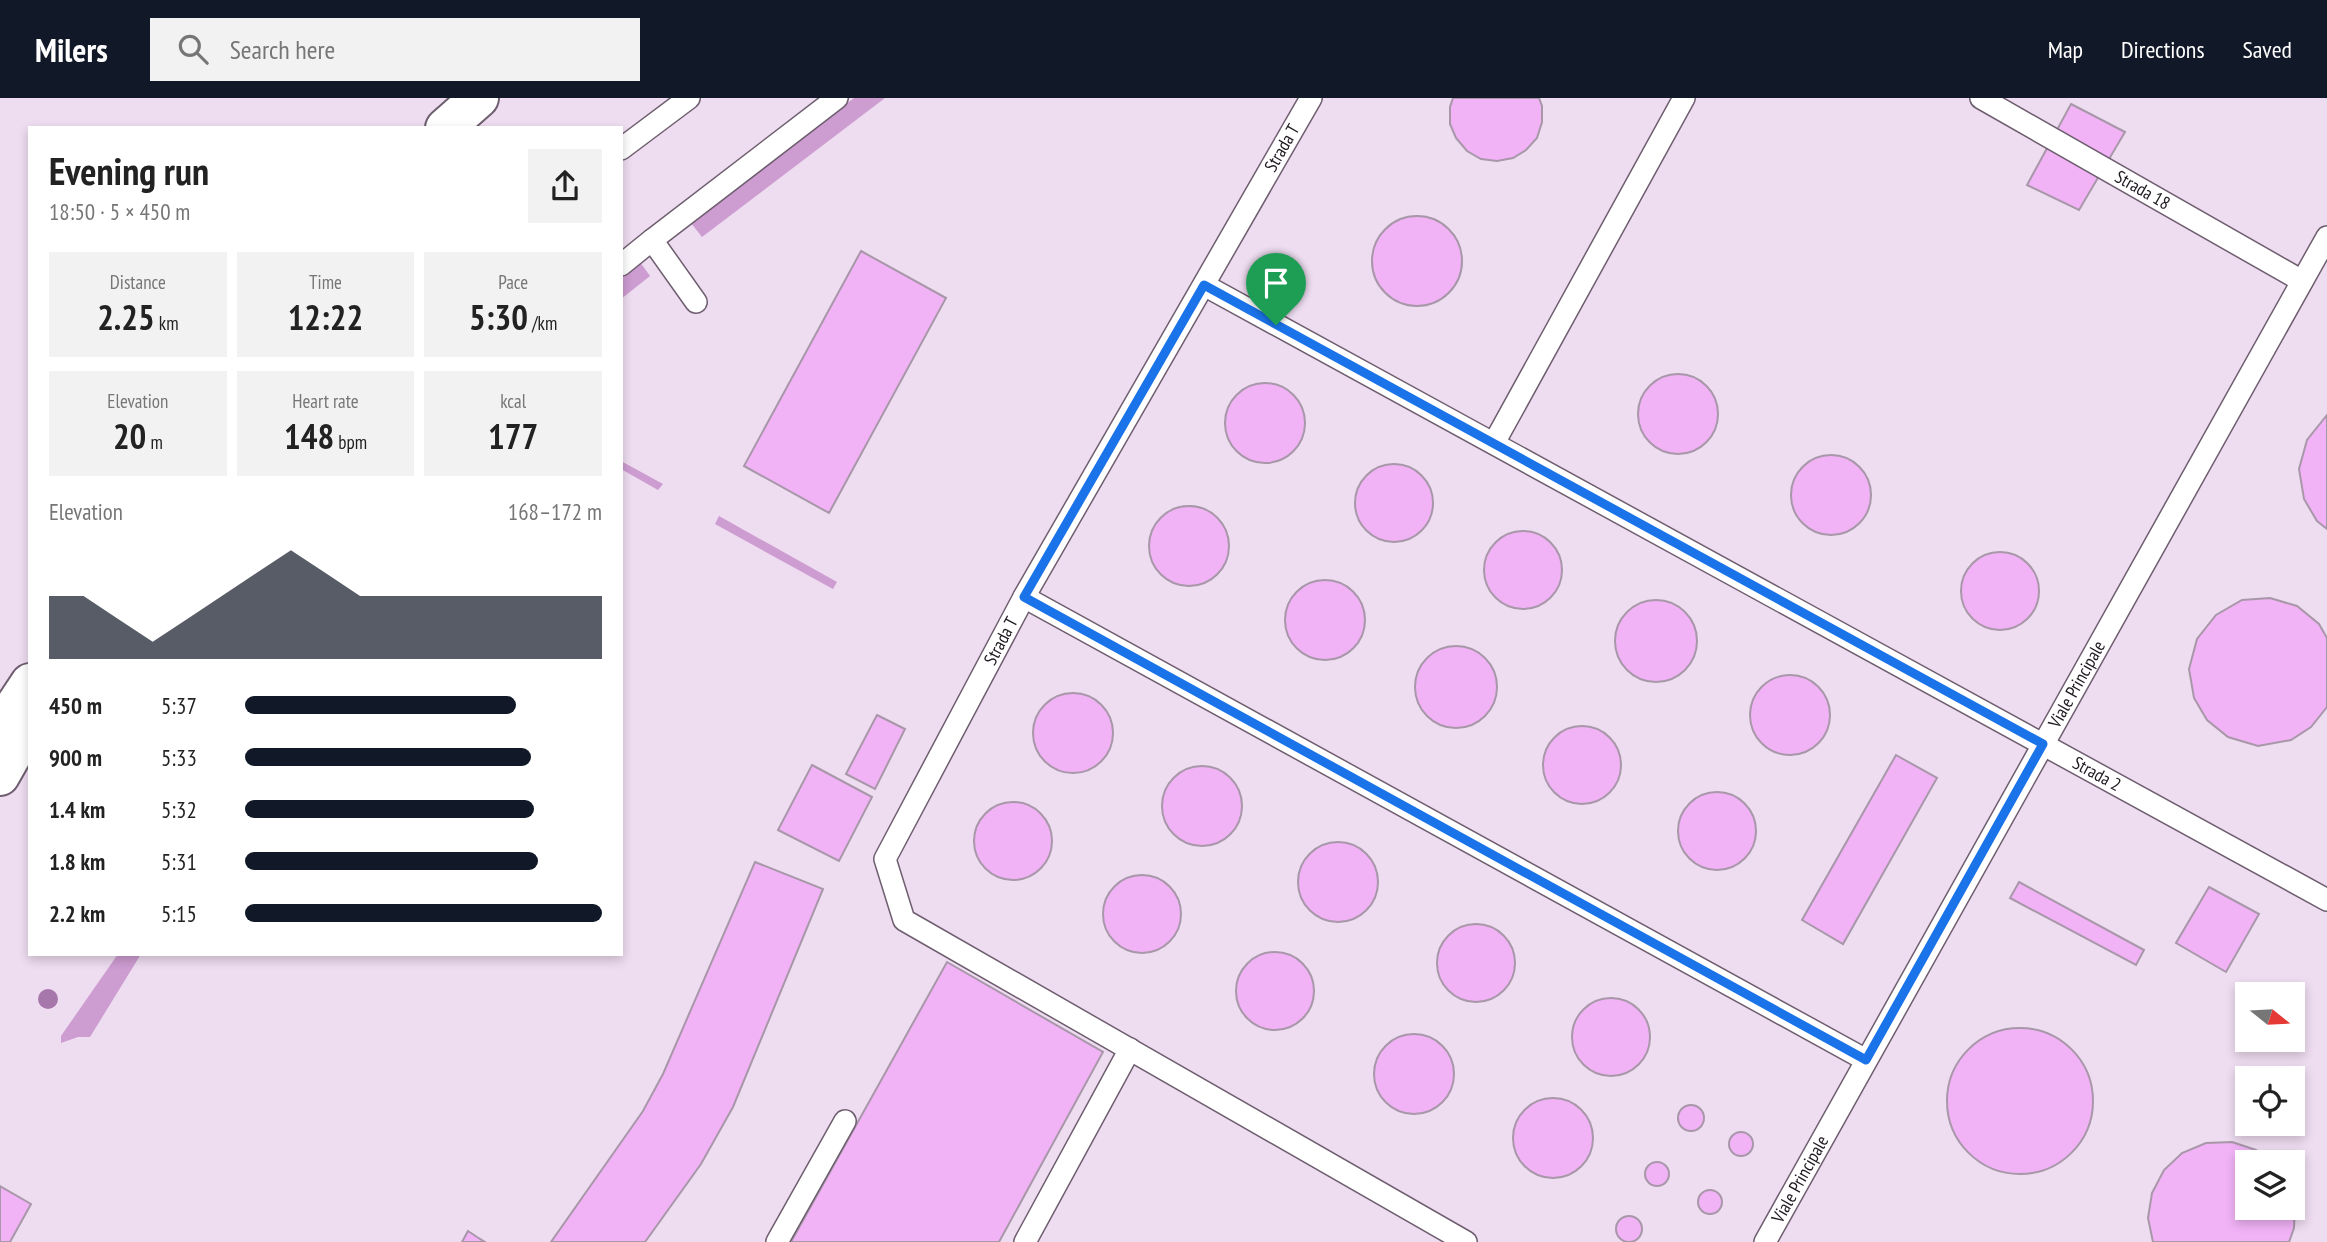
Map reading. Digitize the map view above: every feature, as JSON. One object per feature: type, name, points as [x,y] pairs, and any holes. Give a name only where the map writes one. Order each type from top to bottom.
[{"type":"main road","points":[[447,126],[479,98]]},
{"type":"main road","points":[[0,727],[28,686]]},
{"type":"main road","points":[[0,776],[28,727]]},
{"type":"lane","points":[[623,148],[689,98]]},
{"type":"lane","points":[[623,263],[836,98]]},
{"type":"lane","name":"Strada T","points":[[1130,1049],[904,920],[885,859],[1024,597],[1311,98]]},
{"type":"lane","points":[[1494,443],[1684,98]]},
{"type":"lane","name":"Strada 18","points":[[1981,98],[2302,281]]},
{"type":"lane","name":"Viale Principale","points":[[1765,1242],[2327,237]]},
{"type":"lane","points":[[652,240],[696,302]]},
{"type":"lane","name":"Strada 2","points":[[1204,285],[2327,900]]},
{"type":"lane","points":[[1024,597],[1866,1060]]},
{"type":"lane","points":[[1025,1242],[1130,1049],[1466,1242]]},
{"type":"lane","points":[[777,1242],[845,1121]]},
{"type":"shaded area","points":[[854,98],[885,98],[702,237],[691,223]]},
{"type":"shaded area","points":[[640,262],[650,276],[623,297],[623,275]]},
{"type":"shaded area","points":[[623,462],[663,484],[658,490],[623,470]]},
{"type":"shaded area","points":[[719,516],[837,582],[833,589],[715,524]]},
{"type":"shaded area","points":[[117,956],[140,956],[90,1037],[78,1037],[61,1043],[61,1036]]},
{"type":"building","points":[[1453,98],[1539,98],[1542,122],[1537,138],[1526,150],[1513,158],[1497,161],[1481,159],[1467,151],[1456,138],[1450,124]]},
{"type":"building","points":[[2071,104],[2125,132],[2079,210],[2027,185]]},
{"type":"building","points":[[1417,216],[1434,219],[1449,229],[1459,244],[1462,261],[1459,278],[1449,293],[1434,303],[1417,306],[1400,303],[1385,293],[1375,278],[1372,261],[1375,244],[1385,229],[1400,219]]},
{"type":"building","points":[[861,251],[946,298],[829,513],[744,466]]},
{"type":"building","points":[[1678,374],[1693,377],[1706,386],[1715,399],[1718,414],[1715,429],[1706,442],[1693,451],[1678,454],[1663,451],[1650,442],[1641,429],[1638,414],[1641,399],[1650,386],[1663,377]]},
{"type":"building","points":[[1265,383],[1280,386],[1293,395],[1302,408],[1305,423],[1302,438],[1293,451],[1280,460],[1265,463],[1250,460],[1237,451],[1228,438],[1225,423],[1228,408],[1237,395],[1250,386]]},
{"type":"building","points":[[2327,415],[2327,529],[2317,521],[2304,499],[2299,469],[2307,440]]},
{"type":"building","points":[[1831,455],[1846,458],[1859,467],[1868,480],[1871,495],[1868,510],[1859,523],[1846,532],[1831,535],[1816,532],[1803,523],[1794,510],[1791,495],[1794,480],[1803,467],[1816,458]]},
{"type":"building","points":[[1394,464],[1409,467],[1421,476],[1430,488],[1433,503],[1430,518],[1421,530],[1409,539],[1394,542],[1379,539],[1367,530],[1358,518],[1355,503],[1358,488],[1367,476],[1379,467]]},
{"type":"building","points":[[1189,506],[1204,509],[1217,518],[1226,531],[1229,546],[1226,561],[1217,574],[1204,583],[1189,586],[1174,583],[1161,574],[1152,561],[1149,546],[1152,531],[1161,518],[1174,509]]},
{"type":"building","points":[[1515,531],[1531,531],[1545,537],[1556,548],[1562,562],[1562,578],[1556,592],[1545,603],[1531,609],[1515,609],[1501,603],[1490,592],[1484,578],[1484,562],[1490,548],[1501,537]]},
{"type":"building","points":[[2000,552],[2015,555],[2027,564],[2036,576],[2039,591],[2036,606],[2027,618],[2015,627],[2000,630],[1985,627],[1973,618],[1964,606],[1961,591],[1964,576],[1973,564],[1985,555]]},
{"type":"building","points":[[1317,580],[1333,580],[1354,591],[1365,612],[1365,628],[1354,649],[1333,660],[1317,660],[1303,654],[1291,642],[1285,628],[1285,612],[1291,598],[1303,586]]},
{"type":"building","points":[[2270,598],[2297,606],[2319,624],[2327,638],[2327,707],[2311,727],[2291,740],[2258,746],[2228,737],[2207,720],[2194,698],[2189,669],[2197,639],[2216,615],[2242,600]]},
{"type":"building","points":[[1656,600],[1672,603],[1685,612],[1694,625],[1697,641],[1694,657],[1685,670],[1672,679],[1656,682],[1640,679],[1627,670],[1618,657],[1615,641],[1618,625],[1627,612],[1640,603]]},
{"type":"building","points":[[1456,646],[1472,649],[1485,658],[1494,671],[1497,687],[1494,703],[1485,716],[1472,725],[1456,728],[1440,725],[1427,716],[1418,703],[1415,687],[1418,671],[1427,658],[1440,649]]},
{"type":"building","points":[[1782,675],[1798,675],[1819,686],[1830,707],[1830,723],[1819,744],[1798,755],[1782,755],[1768,749],[1756,737],[1750,723],[1750,707],[1756,693],[1768,681]]},
{"type":"building","points":[[1073,693],[1088,696],[1101,705],[1110,718],[1113,733],[1110,748],[1101,761],[1088,770],[1073,773],[1058,770],[1045,761],[1036,748],[1033,733],[1036,718],[1045,705],[1058,696]]},
{"type":"building","points":[[877,715],[905,729],[875,789],[846,774]]},
{"type":"building","points":[[1582,726],[1597,729],[1610,737],[1618,750],[1621,765],[1618,780],[1610,793],[1597,801],[1582,804],[1567,801],[1554,793],[1546,780],[1543,765],[1546,750],[1554,737],[1567,729]]},
{"type":"building","points":[[1896,755],[1937,778],[1843,944],[1802,920]]},
{"type":"building","points":[[812,765],[872,797],[839,861],[778,830]]},
{"type":"building","points":[[1202,766],[1217,769],[1230,778],[1239,791],[1242,806],[1239,821],[1230,834],[1217,843],[1202,846],[1187,843],[1174,834],[1165,821],[1162,806],[1165,791],[1174,778],[1187,769]]},
{"type":"building","points":[[1717,792],[1732,795],[1749,809],[1756,831],[1753,846],[1739,863],[1717,870],[1702,867],[1685,853],[1678,831],[1681,816],[1695,799]]},
{"type":"building","points":[[1005,802],[1021,802],[1035,808],[1046,819],[1052,833],[1052,849],[1046,863],[1035,874],[1021,880],[1005,880],[991,874],[980,863],[974,849],[974,833],[980,819],[991,808]]},
{"type":"building","points":[[1338,842],[1353,845],[1366,854],[1375,867],[1378,882],[1375,897],[1366,910],[1353,919],[1338,922],[1323,919],[1310,910],[1301,897],[1298,882],[1301,867],[1310,854],[1323,845]]},
{"type":"building","points":[[755,862],[823,889],[733,1107],[701,1164],[645,1242],[551,1242],[643,1111],[663,1074]]},
{"type":"building","points":[[1142,875],[1157,878],[1170,886],[1178,899],[1181,914],[1178,929],[1170,942],[1157,950],[1142,953],[1127,950],[1114,942],[1106,929],[1103,914],[1106,899],[1114,886],[1127,878]]},
{"type":"building","points":[[2019,882],[2144,950],[2136,965],[2010,898]]},
{"type":"building","points":[[2209,887],[2259,914],[2226,972],[2176,943]]},
{"type":"building","points":[[1468,924],[1484,924],[1498,930],[1509,941],[1515,955],[1515,971],[1509,985],[1498,996],[1484,1002],[1468,1002],[1454,996],[1443,985],[1437,971],[1437,955],[1443,941],[1454,930]]},
{"type":"building","points":[[1267,952],[1283,952],[1297,958],[1308,969],[1314,983],[1314,999],[1308,1013],[1297,1024],[1283,1030],[1267,1030],[1253,1024],[1242,1013],[1236,999],[1236,983],[1242,969],[1253,958]]},
{"type":"building","points":[[947,962],[1103,1052],[999,1242],[791,1242]]},
{"type":"building","points":[[1603,998],[1619,998],[1633,1004],[1644,1015],[1650,1029],[1650,1045],[1644,1059],[1633,1070],[1619,1076],[1603,1076],[1589,1070],[1578,1059],[1572,1045],[1572,1029],[1578,1015],[1589,1004]]},
{"type":"building","points":[[2020,1028],[2048,1034],[2072,1049],[2087,1073],[2093,1101],[2087,1129],[2072,1153],[2048,1168],[2020,1174],[1992,1168],[1968,1153],[1953,1129],[1947,1101],[1953,1073],[1968,1049],[1992,1034]]},
{"type":"building","points":[[1414,1034],[1429,1037],[1442,1046],[1451,1059],[1454,1074],[1451,1089],[1442,1102],[1429,1111],[1414,1114],[1399,1111],[1386,1102],[1377,1089],[1374,1074],[1377,1059],[1386,1046],[1399,1037]]},
{"type":"building","points":[[1553,1098],[1568,1101],[1581,1110],[1590,1123],[1593,1138],[1590,1153],[1581,1166],[1568,1175],[1553,1178],[1538,1175],[1525,1166],[1516,1153],[1513,1138],[1516,1123],[1525,1110],[1538,1101]]},
{"type":"building","points":[[1691,1105],[1700,1109],[1704,1118],[1700,1127],[1691,1131],[1682,1127],[1678,1118],[1682,1109]]},
{"type":"building","points":[[1736,1132],[1746,1132],[1753,1139],[1753,1149],[1746,1156],[1736,1156],[1729,1149],[1729,1139]]},
{"type":"building","points":[[2232,1142],[2256,1150],[2235,1150],[2235,1220],[2294,1220],[2289,1242],[2153,1242],[2148,1218],[2152,1193],[2164,1170],[2182,1153],[2206,1143]]},
{"type":"building","points":[[1657,1162],[1666,1165],[1669,1174],[1666,1183],[1657,1186],[1648,1183],[1645,1174],[1648,1165]]},
{"type":"building","points":[[0,1186],[31,1204],[10,1242],[0,1242]]},
{"type":"building","points":[[1710,1190],[1719,1193],[1722,1202],[1719,1211],[1710,1214],[1701,1211],[1698,1202],[1701,1193]]},
{"type":"building","points":[[1629,1216],[1638,1220],[1642,1229],[1638,1238],[1629,1242],[1620,1238],[1616,1229],[1620,1220]]},
{"type":"building","points":[[468,1231],[477,1237],[485,1242],[462,1242]]},
{"type":"route","points":[[1204,285],[1276,325],[2043,744],[1866,1060],[1024,597],[1204,285]]}]
